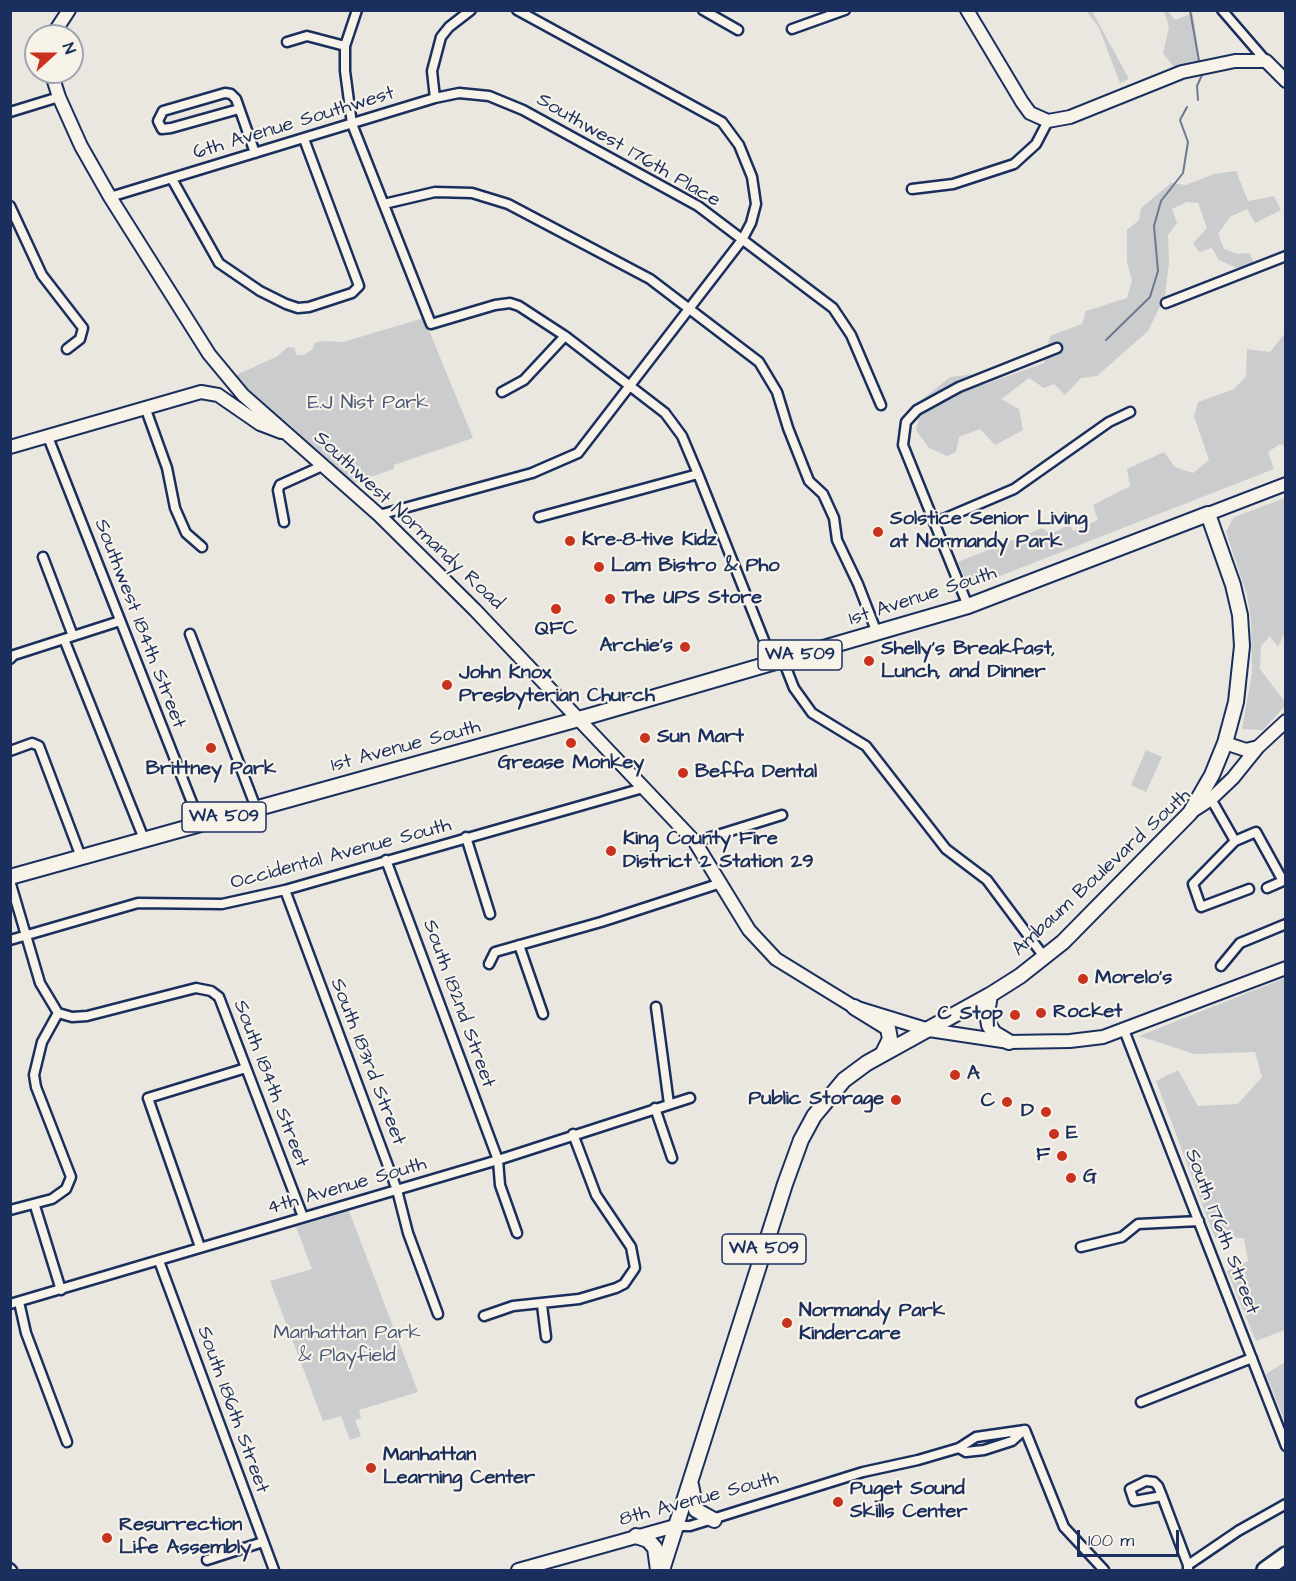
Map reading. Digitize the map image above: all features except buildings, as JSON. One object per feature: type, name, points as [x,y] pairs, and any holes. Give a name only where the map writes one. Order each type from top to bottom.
[{"type":"highway","points":[[1265,1570],[1286,1555]]},
{"type":"main road","name":"1st Avenue South","points":[[10,879],[968,606],[1208,514]]},
{"type":"main road","name":"WA 509","points":[[1190,813],[1212,775],[1225,744],[1241,674],[1240,615],[1233,585],[1208,514]]},
{"type":"main road","name":"Ambaum Boulevard South","points":[[929,1030],[990,995],[1045,957],[1073,933],[1190,813]]},
{"type":"main road","points":[[990,995],[987,1013],[989,1024],[994,1033],[1009,1042]]},
{"type":"main road","points":[[854,1007],[888,1028],[890,1040],[883,1053]]},
{"type":"main road","name":"WA 509","points":[[660,1570],[801,1140],[828,1096],[844,1080],[883,1053],[929,1030]]},
{"type":"main road","points":[[691,1474],[693,1504],[701,1515],[714,1520]]},
{"type":"main road","points":[[636,1536],[648,1540],[656,1548],[660,1570]]},
{"type":"street","points":[[60,24],[69,10]]},
{"type":"street","points":[[357,10],[345,46],[345,71],[352,124],[431,324],[495,305],[510,303],[527,310],[565,336],[665,413],[674,423],[698,474],[778,661],[794,688],[812,713],[866,746],[946,849],[987,880],[1045,957]]},
{"type":"street","points":[[435,98],[432,70],[434,55],[441,37],[448,27],[471,10]]},
{"type":"street","points":[[379,515],[532,473],[567,460],[586,446],[742,240],[751,223],[756,204],[753,185],[739,145],[722,122],[517,10]]},
{"type":"street","points":[[702,10],[738,30]]},
{"type":"street","points":[[792,29],[845,10]]},
{"type":"street","points":[[967,10],[1022,102],[1030,112],[1048,121],[1070,117],[1153,81],[1193,69],[1242,60],[1266,61]]},
{"type":"street","points":[[1222,10],[1286,81]]},
{"type":"street","points":[[1230,19],[1235,10]]},
{"type":"street","points":[[287,42],[307,36],[345,46]]},
{"type":"street","name":"Southwest Normandy Road","points":[[55,84],[81,146],[110,197],[209,354],[243,395],[379,515],[491,627],[695,842],[749,930],[762,946],[810,982],[854,1007],[929,1030],[1009,1042],[1070,1041],[1124,1030],[1286,968]]},
{"type":"street","points":[[239,109],[171,128],[162,129],[158,121],[163,111],[225,93],[231,94],[236,99],[255,153]]},
{"type":"street","name":"6th Avenue Southwest","points":[[110,197],[435,98],[466,93],[489,96]]},
{"type":"street","name":"Southwest 176th Place","points":[[489,96],[523,110],[698,207],[833,308],[851,335],[881,405]]},
{"type":"street","points":[[10,112],[59,97]]},
{"type":"street","points":[[912,189],[953,184],[1014,165],[1036,144],[1048,121]]},
{"type":"street","points":[[172,179],[219,263],[260,291],[298,308],[352,293],[357,290],[359,280],[303,139]]},
{"type":"street","points":[[384,204],[435,192],[472,193],[508,204],[650,279],[759,362],[771,379],[809,481],[823,494],[834,518],[837,540],[858,584],[877,633]]},
{"type":"street","points":[[10,206],[42,275],[83,328],[80,339],[67,350]]},
{"type":"street","points":[[1166,303],[1286,256]]},
{"type":"street","points":[[502,392],[524,380],[565,336]]},
{"type":"street","points":[[968,606],[903,445],[906,422],[917,410],[959,387],[1057,348]]},
{"type":"street","points":[[10,447],[192,394],[210,392],[260,424],[286,433]]},
{"type":"street","points":[[145,408],[166,468],[175,508],[186,533],[202,547]]},
{"type":"street","points":[[934,523],[1014,489],[1109,423],[1130,412]]},
{"type":"street","name":"Southwest 184th Street","points":[[48,437],[200,823]]},
{"type":"street","points":[[284,522],[278,490],[280,485],[322,466]]},
{"type":"street","points":[[539,517],[698,474]]},
{"type":"street","name":"1st Avenue South","points":[[1208,514],[1286,484]]},
{"type":"street","points":[[43,557],[73,636]]},
{"type":"street","points":[[10,659],[14,655],[120,621]]},
{"type":"street","points":[[190,634],[256,808]]},
{"type":"street","points":[[64,639],[144,839]]},
{"type":"street","name":"Ambaum Boulevard South","points":[[1190,813],[1211,799],[1258,747],[1286,721]]},
{"type":"street","points":[[10,751],[32,743],[39,746],[81,857]]},
{"type":"street","points":[[1225,744],[1246,750],[1258,747]]},
{"type":"street","name":"Occidental Avenue South","points":[[10,940],[138,903],[222,904],[285,890],[643,788]]},
{"type":"street","points":[[1211,799],[1235,841]]},
{"type":"street","points":[[695,842],[782,816]]},
{"type":"street","points":[[1249,889],[1201,907],[1193,884],[1235,841],[1256,832],[1283,881],[1267,888]]},
{"type":"street","points":[[466,837],[490,914]]},
{"type":"street","name":"South 182nd Street","points":[[386,860],[498,1160],[504,1200],[517,1233]]},
{"type":"street","points":[[10,879],[40,983],[58,1013],[42,1042],[33,1075],[71,1177],[60,1194],[35,1206],[10,1210]]},
{"type":"street","points":[[489,964],[495,952],[721,884]]},
{"type":"street","name":"South 183rd Street","points":[[285,890],[397,1190],[408,1233],[438,1314]]},
{"type":"street","points":[[1221,966],[1240,943],[1286,924]]},
{"type":"street","points":[[519,945],[543,1014]]},
{"type":"street","name":"South 184th Street","points":[[58,1013],[72,1017],[87,1017],[196,988],[211,991],[219,997],[303,1217]]},
{"type":"street","points":[[656,1007],[669,1104]]},
{"type":"street","name":"South 176th Street","points":[[1124,1030],[1286,1446]]},
{"type":"street","points":[[200,1247],[148,1098],[246,1068]]},
{"type":"street","name":"4th Avenue South","points":[[15,1303],[498,1160],[690,1098]]},
{"type":"street","points":[[655,1108],[672,1158]]},
{"type":"street","points":[[484,1316],[513,1306],[542,1305],[579,1299],[616,1288],[624,1284],[635,1268],[631,1246],[596,1196],[573,1134]]},
{"type":"street","points":[[35,1206],[61,1290]]},
{"type":"street","points":[[1081,1247],[1122,1237],[1138,1224],[1199,1221]]},
{"type":"street","name":"South 186th Street","points":[[159,1261],[274,1570]]},
{"type":"street","points":[[15,1303],[67,1442]]},
{"type":"street","points":[[542,1305],[546,1337]]},
{"type":"street","points":[[1141,1402],[1252,1359]]},
{"type":"street","points":[[1025,1430],[1064,1527],[1104,1570]]},
{"type":"street","name":"8th Avenue South","points":[[959,1448],[966,1452],[984,1450],[1012,1441],[1025,1430]]},
{"type":"street","name":"8th Avenue South","points":[[518,1570],[675,1526],[690,1526],[714,1520],[863,1472],[959,1448],[976,1437],[1025,1430]]},
{"type":"street","points":[[1161,1496],[1188,1568],[1258,1518],[1286,1504]]},
{"type":"street","points":[[207,1560],[263,1542]]},
{"type":"green space","points":[[1070,11],[1092,11],[1129,79],[1120,83],[1099,28],[1087,12]]},
{"type":"green space","points":[[1164,11],[1168,11],[1175,20],[1193,13],[1200,62],[1174,67],[1163,53],[1169,27]]},
{"type":"green space","points":[[1236,171],[1248,201],[1274,196],[1281,210],[1255,223],[1247,209],[1230,217],[1218,234],[1224,249],[1238,254],[1249,253],[1254,262],[1237,268],[1219,260],[1212,248],[1199,252],[1193,243],[1207,228],[1198,203],[1187,202],[1172,209],[1177,223],[1168,235],[1169,263],[1165,296],[1148,331],[1097,376],[1081,378],[1065,395],[1054,384],[1044,388],[1029,378],[1001,399],[1019,409],[1023,430],[995,445],[980,429],[959,437],[956,452],[947,456],[929,448],[916,430],[924,398],[950,377],[975,374],[983,385],[1044,363],[1050,336],[1082,324],[1086,311],[1127,298],[1132,281],[1127,261],[1127,230],[1139,220],[1141,208],[1171,183],[1186,185],[1214,174]]},
{"type":"green space","name":"E.J Nist Park","points":[[424,318],[473,438],[394,465],[394,469],[353,483],[347,481],[234,376],[276,357],[288,347],[295,348],[296,355],[304,355],[313,349],[314,343],[343,342]]},
{"type":"green space","points":[[1285,333],[1285,446],[1280,444],[1268,452],[1274,469],[969,588],[958,562],[1042,528],[1051,534],[1070,524],[1073,531],[1098,520],[1093,505],[1130,486],[1127,469],[1164,452],[1175,467],[1193,473],[1209,460],[1194,416],[1198,402],[1234,389],[1246,376],[1247,349],[1270,352]]},
{"type":"green space","points":[[1285,498],[1285,639],[1284,634],[1278,647],[1270,636],[1261,646],[1260,669],[1285,702],[1285,706],[1263,730],[1242,729],[1252,673],[1251,620],[1247,595],[1226,532],[1234,517]]},
{"type":"green space","points":[[1146,750],[1162,757],[1146,792],[1131,785]]},
{"type":"green space","points":[[1285,978],[1285,1330],[1256,1341],[1227,1271],[1248,1261],[1244,1238],[1215,1238],[1156,1081],[1178,1070],[1198,1106],[1238,1104],[1262,1077],[1255,1052],[1195,1054],[1139,1036]]},
{"type":"green space","name":"Manhattan Park & Playfield","points":[[349,1211],[418,1392],[359,1410],[361,1418],[355,1420],[361,1436],[350,1440],[341,1416],[323,1421],[270,1281],[312,1269],[296,1227]]},
{"type":"green space","points":[[1285,1362],[1285,1422],[1266,1374]]},
{"type":"waterway","points":[[1190,10],[1199,61]]},
{"type":"waterway","points":[[1198,100],[1197,86],[1202,75]]},
{"type":"waterway","points":[[1106,340],[1150,297],[1158,271],[1154,226],[1161,201],[1183,173],[1188,142],[1180,120],[1187,107]]},
{"type":"place","name":"Solstice Senior Living at Normandy Park","points":[[878,532]]},
{"type":"place","name":"Kre-8-tive Kidz","points":[[570,541]]},
{"type":"place","name":"Lam Bistro & Pho","points":[[599,567]]},
{"type":"place","name":"The UPS Store","points":[[610,599]]},
{"type":"place","name":"QFC","points":[[556,609]]},
{"type":"place","name":"Archie's","points":[[685,647]]},
{"type":"place","name":"Shelly's Breakfast, Lunch, and Dinner","points":[[869,661]]},
{"type":"place","name":"John Knox Presbyterian Church","points":[[447,685]]},
{"type":"place","name":"Sun Mart","points":[[645,738]]},
{"type":"place","name":"Grease Monkey","points":[[571,743]]},
{"type":"place","name":"Brittney Park","points":[[211,748]]},
{"type":"place","name":"Beffa Dental","points":[[683,773]]},
{"type":"place","name":"King County Fire District 2 Station 29","points":[[611,851]]},
{"type":"place","name":"Morelo's","points":[[1083,979]]},
{"type":"place","name":"Rocket","points":[[1041,1013]]},
{"type":"place","name":"C Stop","points":[[1015,1015]]},
{"type":"place","name":"A","points":[[955,1075]]},
{"type":"place","name":"Public Storage","points":[[896,1100]]},
{"type":"place","name":"C","points":[[1007,1102]]},
{"type":"place","name":"D","points":[[1046,1112]]},
{"type":"place","name":"E","points":[[1054,1134]]},
{"type":"place","name":"F","points":[[1062,1156]]},
{"type":"place","name":"G","points":[[1071,1178]]},
{"type":"place","name":"Normandy Park Kindercare","points":[[787,1323]]},
{"type":"place","name":"Manhattan Learning Center","points":[[371,1468]]},
{"type":"place","name":"Puget Sound Skills Center","points":[[838,1502]]},
{"type":"place","name":"Resurrection Life Assembly","points":[[107,1538]]}]
